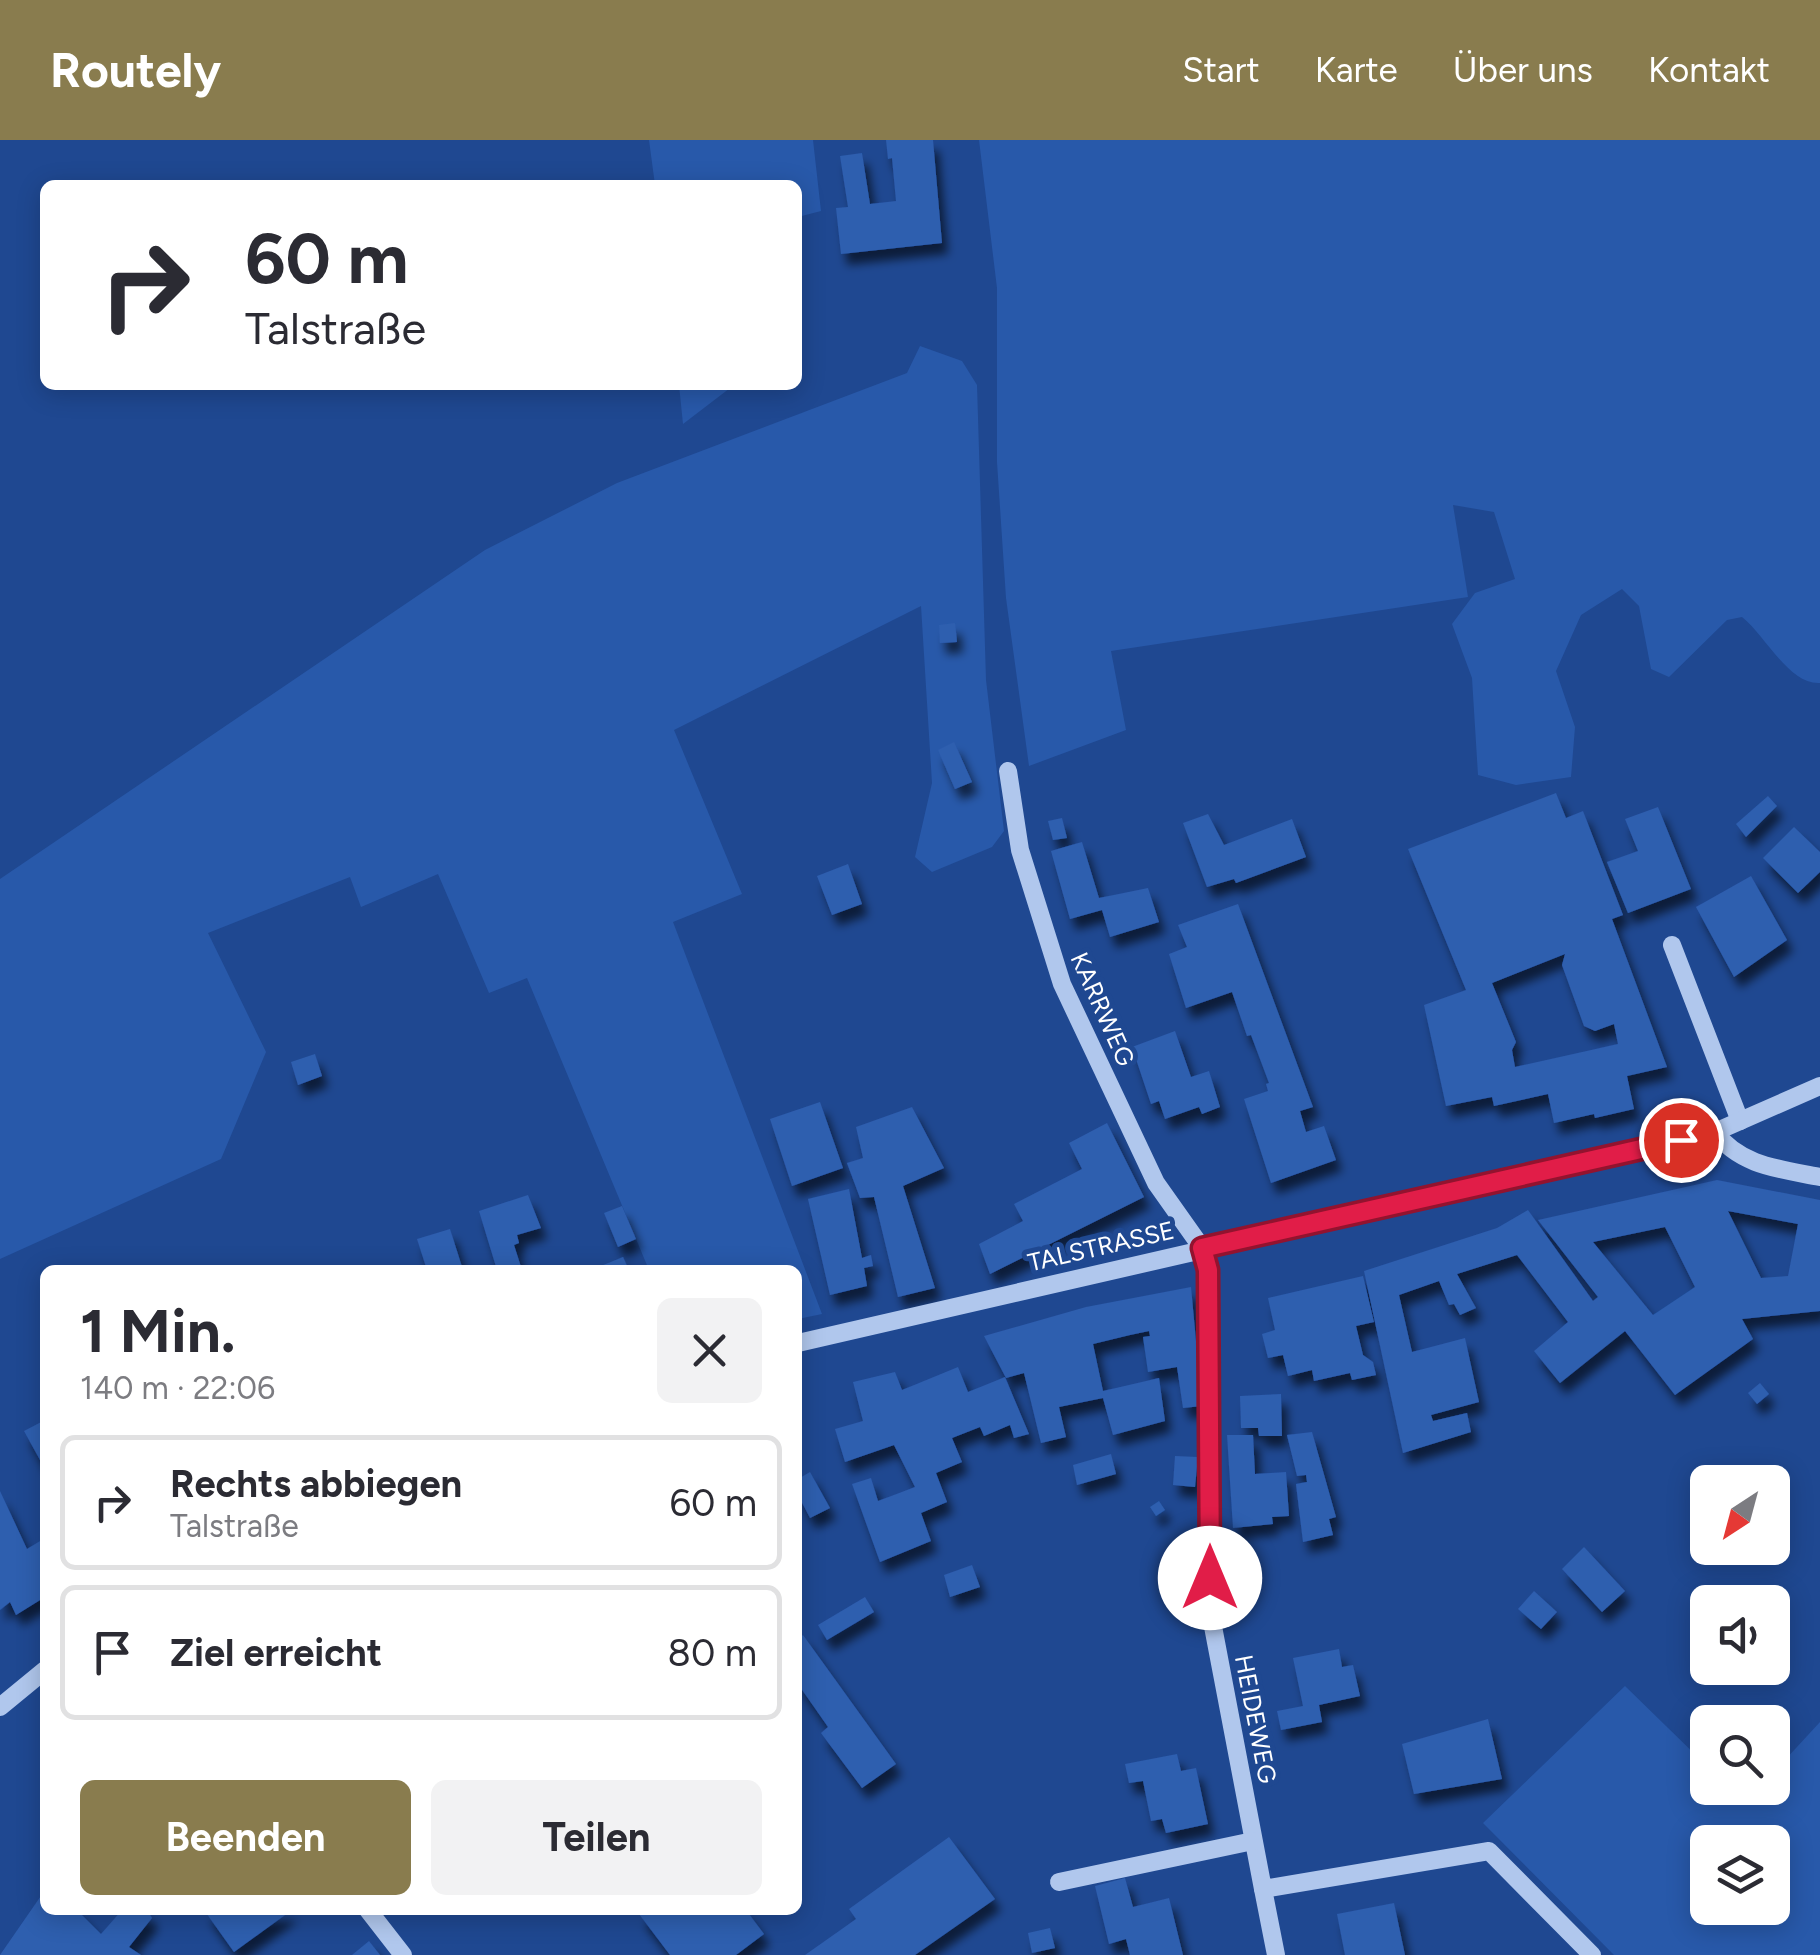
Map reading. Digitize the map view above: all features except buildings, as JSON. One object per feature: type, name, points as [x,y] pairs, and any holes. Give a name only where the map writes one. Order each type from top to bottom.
[{"type":"street","name":"KARRWEG","points":[[1008,771],[1020,850],[1062,984],[1156,1183],[1202,1248]]},
{"type":"street","points":[[1672,945],[1740,1121]]},
{"type":"street","name":"TALSTRASSE","points":[[802,1342],[1715,1132],[1820,1086]]},
{"type":"street","points":[[1715,1132],[1728,1150],[1758,1164],[1820,1176]]},
{"type":"street","name":"HEIDEWEG","points":[[1202,1248],[1208,1270],[1211,1616],[1276,1955]]},
{"type":"street","points":[[0,1708],[40,1674]]},
{"type":"street","points":[[1058,1882],[1253,1841]]},
{"type":"street","points":[[1263,1889],[1489,1851],[1592,1955]]},
{"type":"street","points":[[372,1915],[403,1955]]},
{"type":"shaded area","points":[[649,140],[813,140],[821,211],[802,216],[802,180],[654,180]]},
{"type":"shaded area","points":[[979,140],[1820,140],[1820,683],[1788,668],[1742,617],[1727,620],[1669,677],[1651,669],[1639,606],[1622,589],[1581,615],[1556,671],[1575,727],[1571,777],[1516,785],[1478,775],[1472,678],[1452,624],[1475,593],[1515,579],[1494,512],[1453,505],[1468,597],[1111,651],[1126,730],[1029,766],[1006,598],[997,462],[997,288]]},
{"type":"shaded area","points":[[920,346],[962,361],[977,385],[986,680],[1004,831],[992,847],[932,872],[915,857],[932,783],[921,606],[674,730],[742,894],[673,922],[822,1314],[802,1318],[802,1265],[647,1265],[527,978],[489,993],[438,874],[361,907],[350,877],[208,933],[266,1052],[221,1159],[0,1259],[0,879],[485,550],[617,483],[907,373]]},
{"type":"shaded area","points":[[680,390],[727,390],[683,424]]},
{"type":"shaded area","points":[[1625,1686],[1690,1749],[1690,1805],[1790,1805],[1790,1755],[1820,1722],[1820,1955],[1614,1955],[1483,1823]]},
{"type":"route","points":[[1210,1578],[1208,1270],[1202,1248],[1681,1140]]}]
